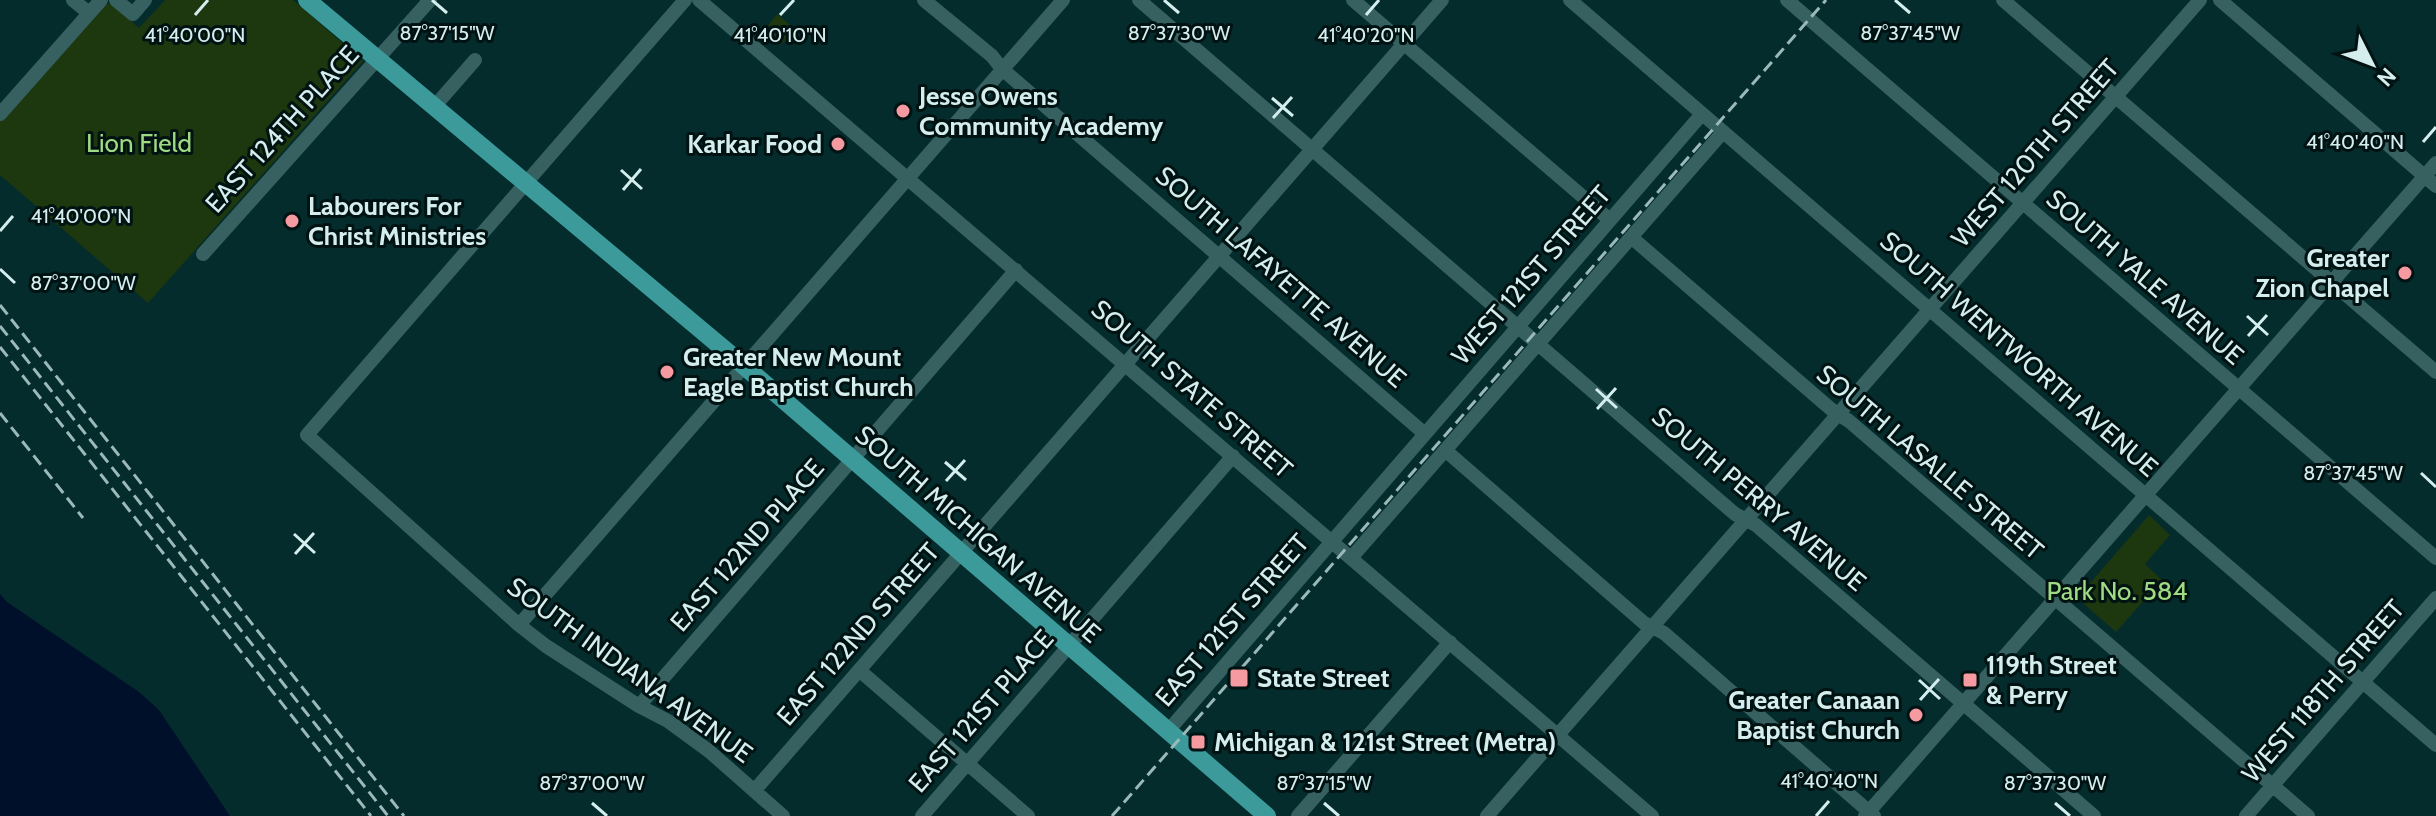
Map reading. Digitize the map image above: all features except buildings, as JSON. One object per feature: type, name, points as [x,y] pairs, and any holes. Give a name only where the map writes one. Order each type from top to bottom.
[{"type":"main road","name":"SOUTH MICHIGAN AVENUE","points":[[307,0],[743,365],[1267,816]]},
{"type":"street","points":[[73,0],[89,13]]},
{"type":"street","points":[[0,114],[101,0]]},
{"type":"street","points":[[116,0],[133,14],[145,0]]},
{"type":"street","name":"EAST 124TH PLACE","points":[[203,254],[430,0]]},
{"type":"street","points":[[526,183],[685,0]]},
{"type":"street","name":"SOUTH STATE STREET","points":[[699,0],[1652,816]]},
{"type":"street","name":"SOUTH LAFAYETTE AVENUE","points":[[924,0],[1425,434]]},
{"type":"street","points":[[519,625],[1063,0]]},
{"type":"street","name":"SOUTH PERRY AVENUE","points":[[1139,0],[1735,514],[1756,525],[2094,816]]},
{"type":"street","points":[[1353,0],[1610,220]]},
{"type":"street","name":"EAST 122ND STREET","points":[[754,791],[1442,0]]},
{"type":"street","name":"SOUTH WENTWORTH AVENUE","points":[[1570,0],[2436,745]]},
{"type":"street","name":"SOUTH YALE AVENUE","points":[[1787,0],[2436,558]]},
{"type":"street","points":[[2003,0],[2436,372]]},
{"type":"street","name":"WEST 120TH STREET","points":[[1487,816],[2200,0]]},
{"type":"street","points":[[2220,0],[2430,181]]},
{"type":"street","points":[[434,107],[475,60]]},
{"type":"street","name":"WEST 121ST STREET","points":[[1332,541],[1702,114]]},
{"type":"street","name":"WEST 121ST STREET","points":[[1351,558],[1723,132]]},
{"type":"street","points":[[1445,450],[1644,623],[1661,631],[1870,814],[2332,282],[2430,181],[2436,163]]},
{"type":"street","name":"SOUTH INDIANA AVENUE","points":[[526,183],[307,435],[519,625],[639,706],[668,721],[709,751],[783,816]]},
{"type":"street","name":"SOUTH LASALLE STREET","points":[[1631,237],[2308,816]]},
{"type":"street","name":"EAST 122ND PLACE","points":[[639,706],[1016,270]]},
{"type":"street","name":"EAST 121ST PLACE","points":[[922,816],[1233,456]]},
{"type":"street","name":"EAST 121ST STREET","points":[[1168,731],[1332,541]]},
{"type":"street","name":"WEST 118TH STREET","points":[[2246,816],[2436,598]]},
{"type":"street","points":[[1298,816],[1450,642]]},
{"type":"street","points":[[859,670],[1028,816]]},
{"type":"green space","name":"Lion Field","points":[[165,0],[293,0],[363,61],[148,303],[0,175],[0,120],[105,4],[112,4],[139,28]]},
{"type":"green space","points":[[777,14],[795,29],[783,43],[766,28]]},
{"type":"green space","name":"Park No. 584","points":[[2149,515],[2170,535],[2145,564],[2162,580],[2116,632],[2077,598]]},
{"type":"water","points":[[0,594],[7,602],[139,692],[159,710],[230,816],[0,816]]},
{"type":"railway","points":[[1112,816],[1826,0]]},
{"type":"railway","points":[[0,305],[404,816]]},
{"type":"railway","points":[[0,326],[388,816]]},
{"type":"railway","points":[[0,347],[371,816]]},
{"type":"railway","points":[[0,413],[83,518]]},
{"type":"place","name":"Jesse Owens Community Academy","points":[[903,111]]},
{"type":"place","name":"Karkar Food","points":[[838,144]]},
{"type":"place","name":"Labourers For Christ Ministries","points":[[292,221]]},
{"type":"place","name":"Greater Zion Chapel","points":[[2405,273]]},
{"type":"place","name":"Greater New Mount Eagle Baptist Church","points":[[667,372]]},
{"type":"place","name":"State Street","points":[[1239,678]]},
{"type":"place","name":"119th Street & Perry","points":[[1970,680]]},
{"type":"place","name":"Greater Canaan Baptist Church","points":[[1916,715]]},
{"type":"place","name":"Michigan & 121st Street (Metra)","points":[[1198,742]]}]
